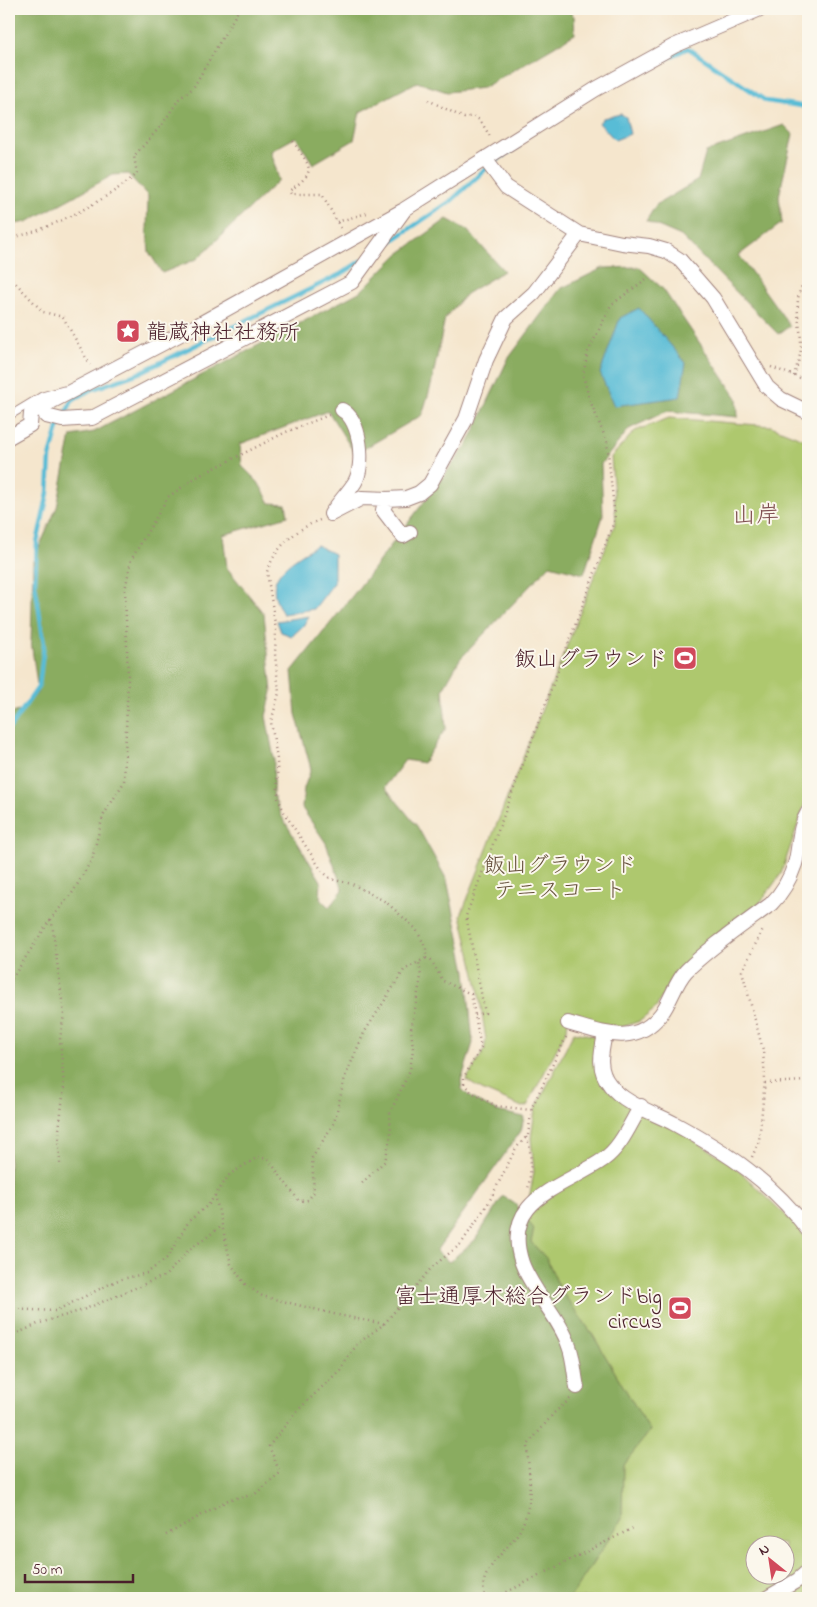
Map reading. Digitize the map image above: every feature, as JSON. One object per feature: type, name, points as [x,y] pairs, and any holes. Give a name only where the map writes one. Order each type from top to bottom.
[{"type":"street","points":[[9,437],[30,425],[31,413],[196,326],[405,209],[596,90],[674,46],[760,9]]},
{"type":"street","points":[[485,158],[506,187],[579,234],[622,243],[649,246],[666,251],[680,260],[713,298],[767,387],[781,399],[808,412]]},
{"type":"street","points":[[43,406],[46,416],[62,420],[92,418],[352,282],[405,209]]},
{"type":"street","points":[[331,514],[362,498],[406,498],[419,493],[430,484],[466,419],[486,360],[506,318],[534,293],[579,234]]},
{"type":"street","points":[[331,514],[356,481],[360,466],[357,427],[348,413],[342,410]]},
{"type":"street","points":[[389,499],[383,510],[402,536],[410,532]]},
{"type":"street","points":[[571,1024],[605,1034],[628,1035],[653,1021],[661,1014],[688,969],[776,900],[789,879],[795,864],[800,830],[808,812]]},
{"type":"street","points":[[605,1034],[600,1057],[605,1078],[617,1094],[716,1147],[746,1166],[778,1195],[808,1230]]},
{"type":"street","points":[[577,1387],[569,1345],[551,1324],[523,1266],[518,1251],[518,1230],[528,1208],[542,1194],[605,1158],[618,1145],[641,1106]]},
{"type":"street","points":[[766,1598],[798,1580],[808,1570]]},
{"type":"lane","points":[[9,416],[42,396],[62,389],[70,392]]},
{"type":"path","points":[[9,16],[15,9]]},
{"type":"path","points":[[9,238],[25,236],[61,220],[125,185],[137,174],[134,156],[161,126],[179,99],[193,88],[239,9]]},
{"type":"path","points":[[428,100],[464,118],[472,116],[480,120],[489,134]]},
{"type":"path","points":[[293,140],[309,166],[309,175],[306,180],[289,191],[291,194],[322,194],[342,231],[350,240]]},
{"type":"path","points":[[794,376],[801,349],[796,306],[802,283],[808,274]]},
{"type":"path","points":[[9,276],[43,312],[63,317],[91,363],[84,374],[86,384]]},
{"type":"path","points":[[475,1015],[484,1013],[466,916],[615,519],[607,442],[589,398],[583,376],[588,352],[611,305],[646,279]]},
{"type":"path","points":[[754,364],[762,362],[808,381]]},
{"type":"path","points":[[9,983],[50,920],[73,892],[92,859],[103,816],[124,782],[128,676],[125,590],[131,560],[168,497],[195,478],[286,432],[342,410]]},
{"type":"path","points":[[331,514],[292,534],[270,563],[267,572],[276,630],[275,654],[279,693],[271,722],[277,760],[278,798],[285,814],[322,870],[331,879],[352,884],[386,902],[416,929],[426,948],[426,958]]},
{"type":"path","points":[[50,920],[52,923],[64,1015],[60,1038],[64,1087],[59,1130],[60,1166]]},
{"type":"path","points":[[746,1166],[759,1141],[765,1083],[763,1050],[742,971],[767,921]]},
{"type":"path","points":[[426,958],[431,960],[443,981],[471,994],[481,1048],[464,1077],[464,1084],[471,1092],[496,1106],[532,1110]]},
{"type":"path","points":[[9,1309],[54,1311],[118,1280],[147,1273],[167,1258],[189,1221],[209,1204],[230,1174],[258,1158],[268,1159],[299,1201],[308,1200],[314,1192],[312,1158],[334,1123],[345,1077],[364,1033],[404,970],[426,958]]},
{"type":"path","points":[[362,1183],[386,1161],[391,1135],[390,1113],[410,1070],[413,1049],[411,1029],[421,976],[419,962]]},
{"type":"path","points":[[166,1535],[230,1499],[254,1495],[280,1473],[269,1446],[297,1411],[340,1370],[357,1344],[384,1324],[432,1267],[461,1244],[489,1202],[516,1148],[526,1137],[532,1110],[571,1024]]},
{"type":"path","points":[[765,1083],[808,1082]]},
{"type":"path","points":[[526,1137],[531,1172],[527,1198],[528,1208]]},
{"type":"path","points":[[215,1195],[231,1264],[245,1284],[262,1296],[338,1315],[384,1324]]},
{"type":"path","points":[[9,1337],[40,1322],[83,1310],[166,1275],[189,1250],[222,1226]]},
{"type":"path","points":[[577,1387],[575,1394],[554,1413],[527,1446],[531,1497],[522,1528],[484,1578],[484,1594],[492,1598],[505,1593],[633,1528]]},
{"type":"green space","points":[[9,9],[567,9],[574,16],[575,34],[483,88],[447,92],[417,82],[360,112],[354,140],[313,164],[296,137],[271,151],[279,180],[197,259],[162,273],[149,252],[147,230],[148,196],[128,174],[113,175],[27,222],[9,225]]},
{"type":"green space","points":[[784,125],[793,134],[779,196],[782,223],[739,255],[790,326],[778,334],[681,236],[646,221],[656,205],[698,180],[706,152]]},
{"type":"green space","points":[[447,219],[467,230],[504,271],[466,294],[445,318],[431,386],[422,415],[355,454],[328,411],[240,444],[242,466],[258,482],[270,503],[286,504],[288,516],[223,535],[227,568],[264,614],[272,692],[266,716],[274,759],[273,794],[282,817],[321,881],[320,899],[329,907],[343,890],[326,843],[302,808],[304,788],[311,769],[296,714],[292,671],[357,590],[468,444],[508,359],[560,289],[603,268],[639,267],[663,289],[737,398],[738,417],[667,411],[629,429],[601,464],[603,516],[584,574],[550,565],[460,659],[443,689],[446,728],[423,763],[405,760],[385,787],[417,826],[447,880],[466,971],[473,1043],[461,1081],[462,1089],[471,1098],[496,1111],[524,1117],[521,1131],[436,1251],[449,1262],[475,1240],[503,1196],[515,1204],[534,1229],[531,1242],[547,1259],[560,1289],[591,1332],[650,1431],[623,1465],[622,1519],[570,1598],[9,1598],[9,714],[22,710],[38,692],[31,641],[33,561],[57,507],[71,436],[94,432],[361,291],[397,255]]},
{"type":"green space","name":"飯山グラウンド","points":[[669,418],[771,426],[808,441],[808,795],[781,874],[759,904],[713,938],[674,973],[656,1008],[640,1021],[622,1027],[568,1019],[567,1029],[527,1106],[522,1107],[482,1090],[466,1080],[484,1051],[486,1040],[478,987],[461,915],[616,521],[611,457],[635,431]]},
{"type":"green space","name":"富士通厚木総合グランドbig circus","points":[[574,1032],[595,1036],[599,1040],[606,1088],[730,1162],[800,1229],[808,1245],[808,1598],[558,1598],[522,1237],[534,1172],[531,1138],[535,1110]]},
{"type":"water","points":[[621,114],[626,117],[630,134],[615,140],[599,123],[603,118]]},
{"type":"water","points":[[639,308],[686,363],[680,397],[614,406],[600,373],[620,318]]},
{"type":"water","points":[[316,545],[334,554],[334,583],[314,609],[283,614],[274,590],[276,581],[287,565]]},
{"type":"water","points":[[309,616],[303,626],[292,636],[281,632],[277,621]]},
{"type":"waterway","points":[[651,66],[688,48],[766,101],[808,107]]},
{"type":"waterway","points":[[384,246],[451,201],[493,162],[518,146]]},
{"type":"waterway","points":[[9,729],[39,686],[44,644],[35,583],[37,543],[48,493],[50,457],[58,428],[72,401],[88,391],[139,373],[341,274],[361,261]]},
{"type":"place","name":"龍蔵神社社務所","points":[[128,331]]},
{"type":"place","name":"飯山グラウンド","points":[[685,658]]},
{"type":"place","name":"富士通厚木総合グランドbig circus","points":[[680,1308]]},
{"type":"district","name":"山岸","points":[[756,514]]},
{"type":"park label","name":"飯山グラウンド テニスコート","points":[[560,876]]}]
